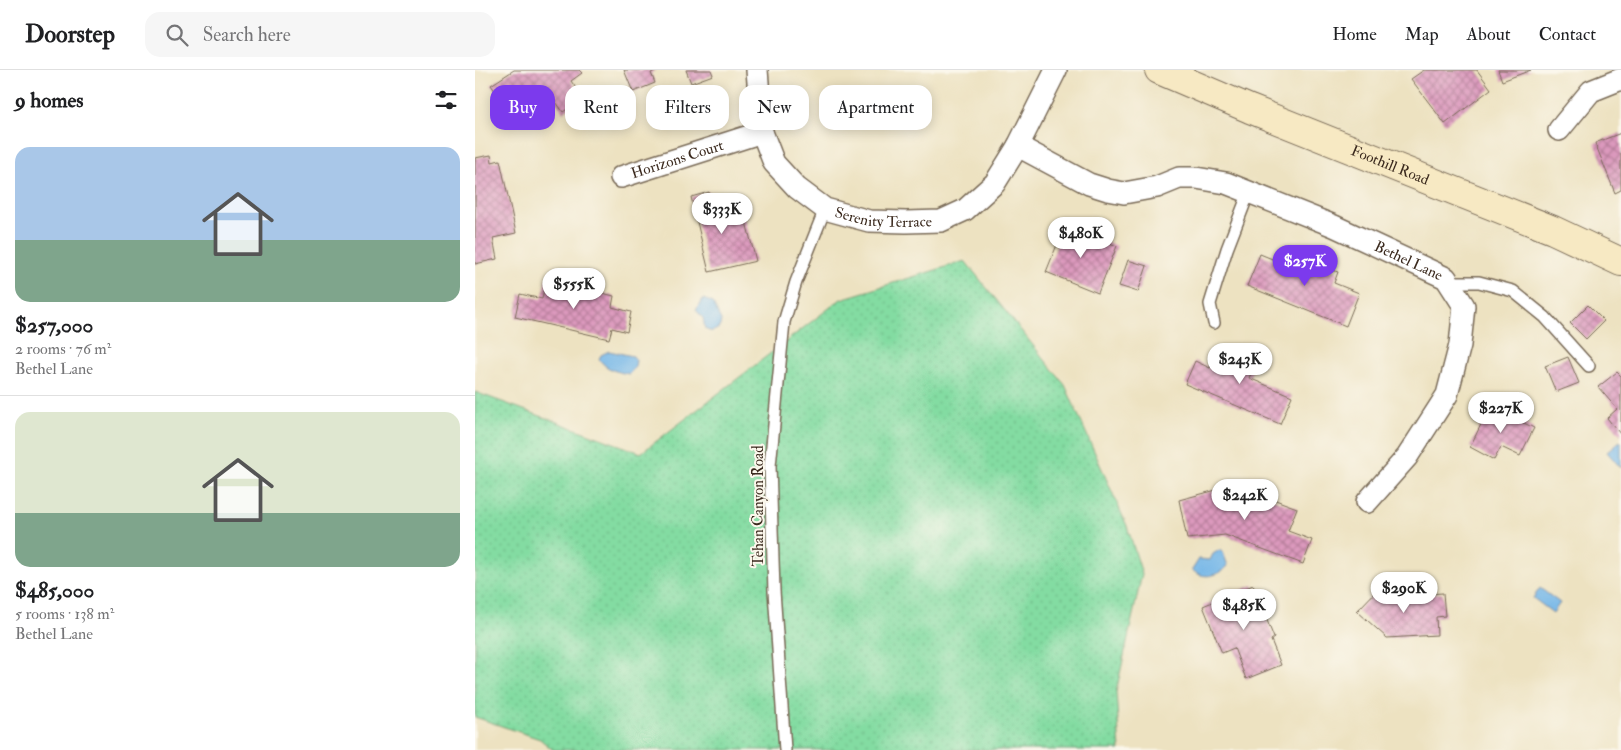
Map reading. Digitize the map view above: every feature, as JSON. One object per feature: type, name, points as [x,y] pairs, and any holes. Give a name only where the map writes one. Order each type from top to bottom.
[{"type":"main road","name":"Foothill Road","points":[[1159,70],[1250,110],[1553,230],[1621,262]]},
{"type":"street","name":"Serenity Terrace","points":[[757,70],[761,132],[774,163],[797,188],[825,209],[869,221],[941,221],[965,210],[995,183],[1018,146],[1056,70]]},
{"type":"street","points":[[1559,130],[1591,92],[1621,79]]},
{"type":"street","name":"Horizons Court","points":[[621,177],[761,132]]},
{"type":"street","name":"Bethel Lane","points":[[1018,146],[1089,184],[1124,193],[1157,187],[1179,178],[1196,178],[1226,183],[1334,226],[1446,278],[1464,306],[1461,345],[1447,395],[1407,457],[1367,502]]},
{"type":"lane","points":[[1214,322],[1211,304],[1227,249],[1249,192]]},
{"type":"lane","name":"Tehan Canyon Road","points":[[785,750],[774,591],[770,466],[784,322],[796,282],[825,209]]},
{"type":"lane","points":[[1449,282],[1479,282],[1513,291],[1545,317],[1589,366]]},
{"type":"green space","points":[[965,261],[1065,385],[1127,526],[1142,574],[1116,692],[1120,750],[553,750],[540,739],[475,717],[475,392],[641,453],[841,299]]},
{"type":"water","points":[[703,299],[712,302],[721,320],[720,327],[715,330],[709,331],[705,329],[703,318],[696,310]]},
{"type":"water","points":[[609,351],[633,356],[636,360],[635,367],[629,374],[609,368],[599,359],[601,355]]},
{"type":"water","points":[[1621,442],[1621,468],[1607,452]]},
{"type":"water","points":[[1219,550],[1223,552],[1228,566],[1220,572],[1206,576],[1192,570],[1199,559],[1210,560],[1213,554]]},
{"type":"water","points":[[1540,588],[1560,603],[1553,613],[1533,598]]},
{"type":"building","points":[[514,70],[579,70],[582,73],[571,81],[574,85],[565,85],[565,111],[563,112],[555,100],[555,85],[491,85]]},
{"type":"building","points":[[624,70],[657,70],[651,73],[655,83],[646,85],[636,91],[636,85],[630,85]]},
{"type":"building","points":[[686,70],[711,70],[713,75],[691,83]]},
{"type":"building","points":[[1424,70],[1477,70],[1491,89],[1445,124],[1411,79]]},
{"type":"building","points":[[1498,70],[1531,70],[1502,81]]},
{"type":"building","points":[[1621,133],[1621,190],[1615,193],[1595,143]]},
{"type":"building","points":[[491,155],[492,162],[500,160],[516,233],[493,238],[497,259],[475,264],[475,158]]},
{"type":"building","points":[[709,192],[712,204],[719,202],[722,215],[732,213],[734,221],[745,218],[756,261],[709,272],[691,197]]},
{"type":"building","points":[[1065,225],[1117,246],[1098,293],[1046,272]]},
{"type":"building","points":[[1260,254],[1292,267],[1297,256],[1338,272],[1334,283],[1359,293],[1346,326],[1247,286]]},
{"type":"building","points":[[1128,260],[1147,266],[1138,292],[1119,286]]},
{"type":"building","points":[[546,279],[614,296],[612,307],[631,312],[627,332],[612,328],[609,339],[515,317],[520,294],[542,299]]},
{"type":"building","points":[[1588,305],[1604,321],[1586,339],[1570,323]]},
{"type":"building","points":[[1237,345],[1260,354],[1249,378],[1292,396],[1280,424],[1185,384],[1195,361],[1210,368],[1214,358],[1229,364]]},
{"type":"building","points":[[1568,357],[1579,383],[1556,392],[1545,366]]},
{"type":"building","points":[[1617,372],[1621,376],[1621,435],[1607,418],[1617,409],[1598,387]]},
{"type":"building","points":[[1490,406],[1534,428],[1520,456],[1501,447],[1494,460],[1470,447]]},
{"type":"building","points":[[1235,485],[1297,508],[1288,531],[1312,540],[1303,564],[1225,535],[1187,539],[1179,500]]},
{"type":"building","points":[[1253,585],[1274,638],[1271,640],[1281,665],[1246,679],[1234,648],[1222,653],[1203,606]]},
{"type":"building","points":[[1381,586],[1397,596],[1443,593],[1445,616],[1436,617],[1437,635],[1387,638],[1357,611]]}]
